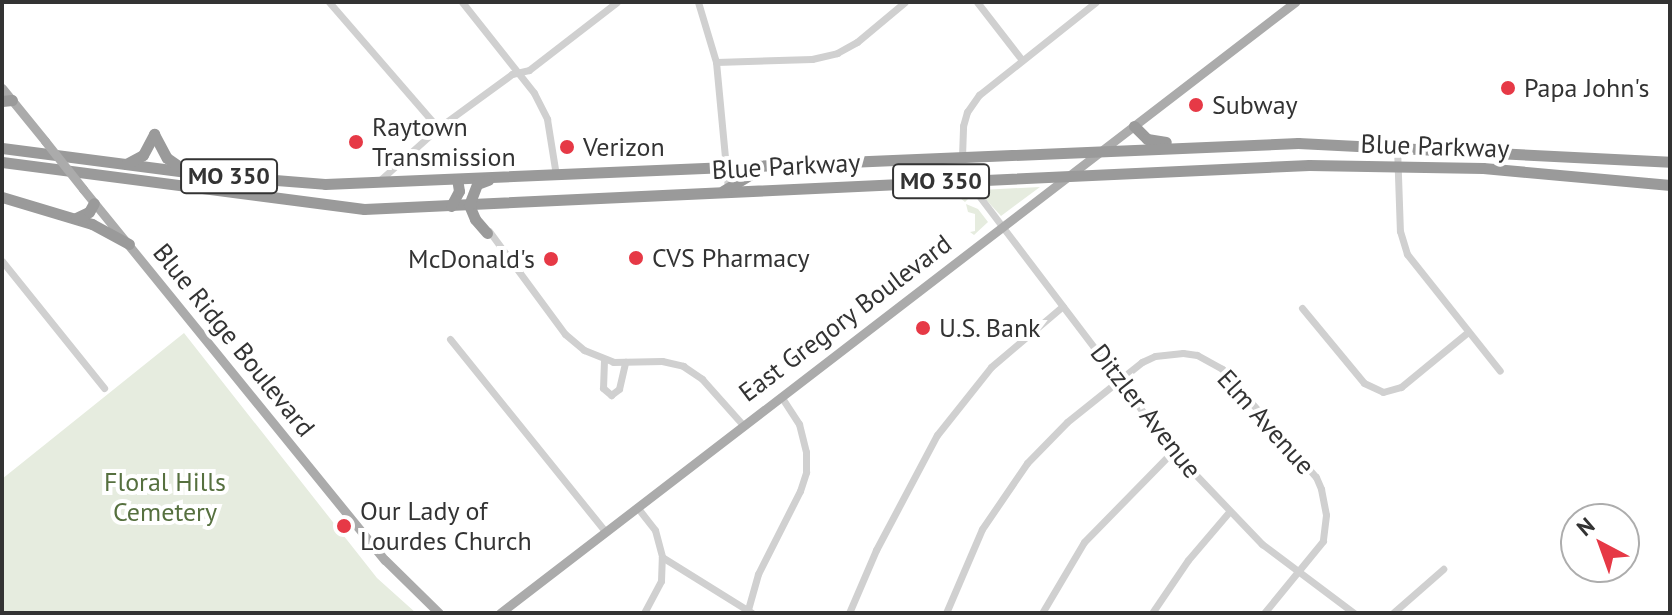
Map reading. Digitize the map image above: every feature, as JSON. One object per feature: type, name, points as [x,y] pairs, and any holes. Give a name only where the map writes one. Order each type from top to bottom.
[{"type":"highway","points":[[1134,126],[1151,141],[1199,142],[1214,146]]},
{"type":"highway","points":[[125,165],[143,155],[154,134],[167,158],[188,173]]},
{"type":"highway","name":"Blue Parkway","points":[[2,148],[188,173],[325,184],[1298,143],[1670,162]]},
{"type":"highway","name":"Blue Parkway","points":[[2,162],[364,209],[727,190],[1398,164],[1670,185]]},
{"type":"highway","points":[[727,190],[744,175],[770,165]]},
{"type":"highway","points":[[488,232],[470,212],[469,205],[477,184],[496,177]]},
{"type":"highway","points":[[451,206],[459,191],[457,179]]},
{"type":"highway","points":[[2,197],[100,227],[129,244]]},
{"type":"highway","points":[[67,217],[84,216],[94,203]]},
{"type":"highway","points":[[485,204],[483,218],[488,232]]},
{"type":"main road","name":"East Gregory Boulevard","points":[[500,613],[1295,2]]},
{"type":"main road","name":"Blue Ridge Boulevard","points":[[2,88],[7,100],[45,141],[385,560],[439,613]]},
{"type":"street","points":[[329,2],[438,128]]},
{"type":"street","points":[[462,2],[520,72],[547,119],[556,175]]},
{"type":"street","points":[[379,181],[438,128],[512,74],[529,70],[617,2]]},
{"type":"street","points":[[698,2],[716,62],[727,190]]},
{"type":"street","points":[[716,62],[812,59],[837,53],[857,42],[905,2]]},
{"type":"street","points":[[977,2],[1022,60]]},
{"type":"street","points":[[962,157],[963,126],[967,112],[983,92],[1096,2]]},
{"type":"street","points":[[1397,147],[1400,231],[1407,254],[1500,371]]},
{"type":"street","name":"Ditzler Avenue","points":[[967,180],[1173,451],[1229,512],[1297,573],[1354,613]]},
{"type":"street","points":[[488,232],[565,334],[584,350],[604,360],[662,361],[683,366],[702,379],[743,425]]},
{"type":"street","points":[[2,261],[104,388]]},
{"type":"street","points":[[849,613],[876,550],[937,435],[991,367],[1063,306]]},
{"type":"street","points":[[1302,308],[1364,383],[1381,392],[1401,387],[1468,332]]},
{"type":"street","points":[[450,339],[605,531]]},
{"type":"street","name":"Elm Avenue","points":[[946,613],[982,529],[1027,463],[1067,422],[1142,362],[1169,353],[1197,355],[1222,369],[1316,477],[1321,489],[1326,515],[1323,541],[1264,613]]},
{"type":"street","points":[[604,360],[603,388],[611,395],[619,389],[625,362]]},
{"type":"street","points":[[662,557],[749,612],[758,574],[800,491],[806,472],[806,452],[799,424],[781,396]]},
{"type":"street","points":[[1042,613],[1084,542],[1173,451]]},
{"type":"street","points":[[637,507],[655,530],[662,557],[661,581],[644,613]]},
{"type":"street","points":[[1152,613],[1188,560],[1229,512]]},
{"type":"street","points":[[1393,613],[1443,569]]},
{"type":"green space","points":[[954,187],[969,191],[971,196],[965,202],[960,198],[923,199],[924,189]]},
{"type":"green space","points":[[1040,187],[1001,216],[979,192],[981,190]]},
{"type":"green space","points":[[966,204],[978,209],[988,222],[974,235],[970,232],[975,231],[975,214],[968,212]]},
{"type":"green space","name":"Floral Hills Cemetery","points":[[184,333],[377,578],[416,613],[2,613],[2,479]]},
{"type":"place","name":"Papa John's","points":[[1508,88]]},
{"type":"place","name":"Subway","points":[[1196,105]]},
{"type":"place","name":"Raytown Transmission","points":[[356,142]]},
{"type":"place","name":"Verizon","points":[[567,147]]},
{"type":"place","name":"CVS Pharmacy","points":[[636,258]]},
{"type":"place","name":"McDonald's","points":[[551,259]]},
{"type":"place","name":"U.S. Bank","points":[[923,328]]},
{"type":"place","name":"Our Lady of Lourdes Church","points":[[344,526]]}]
